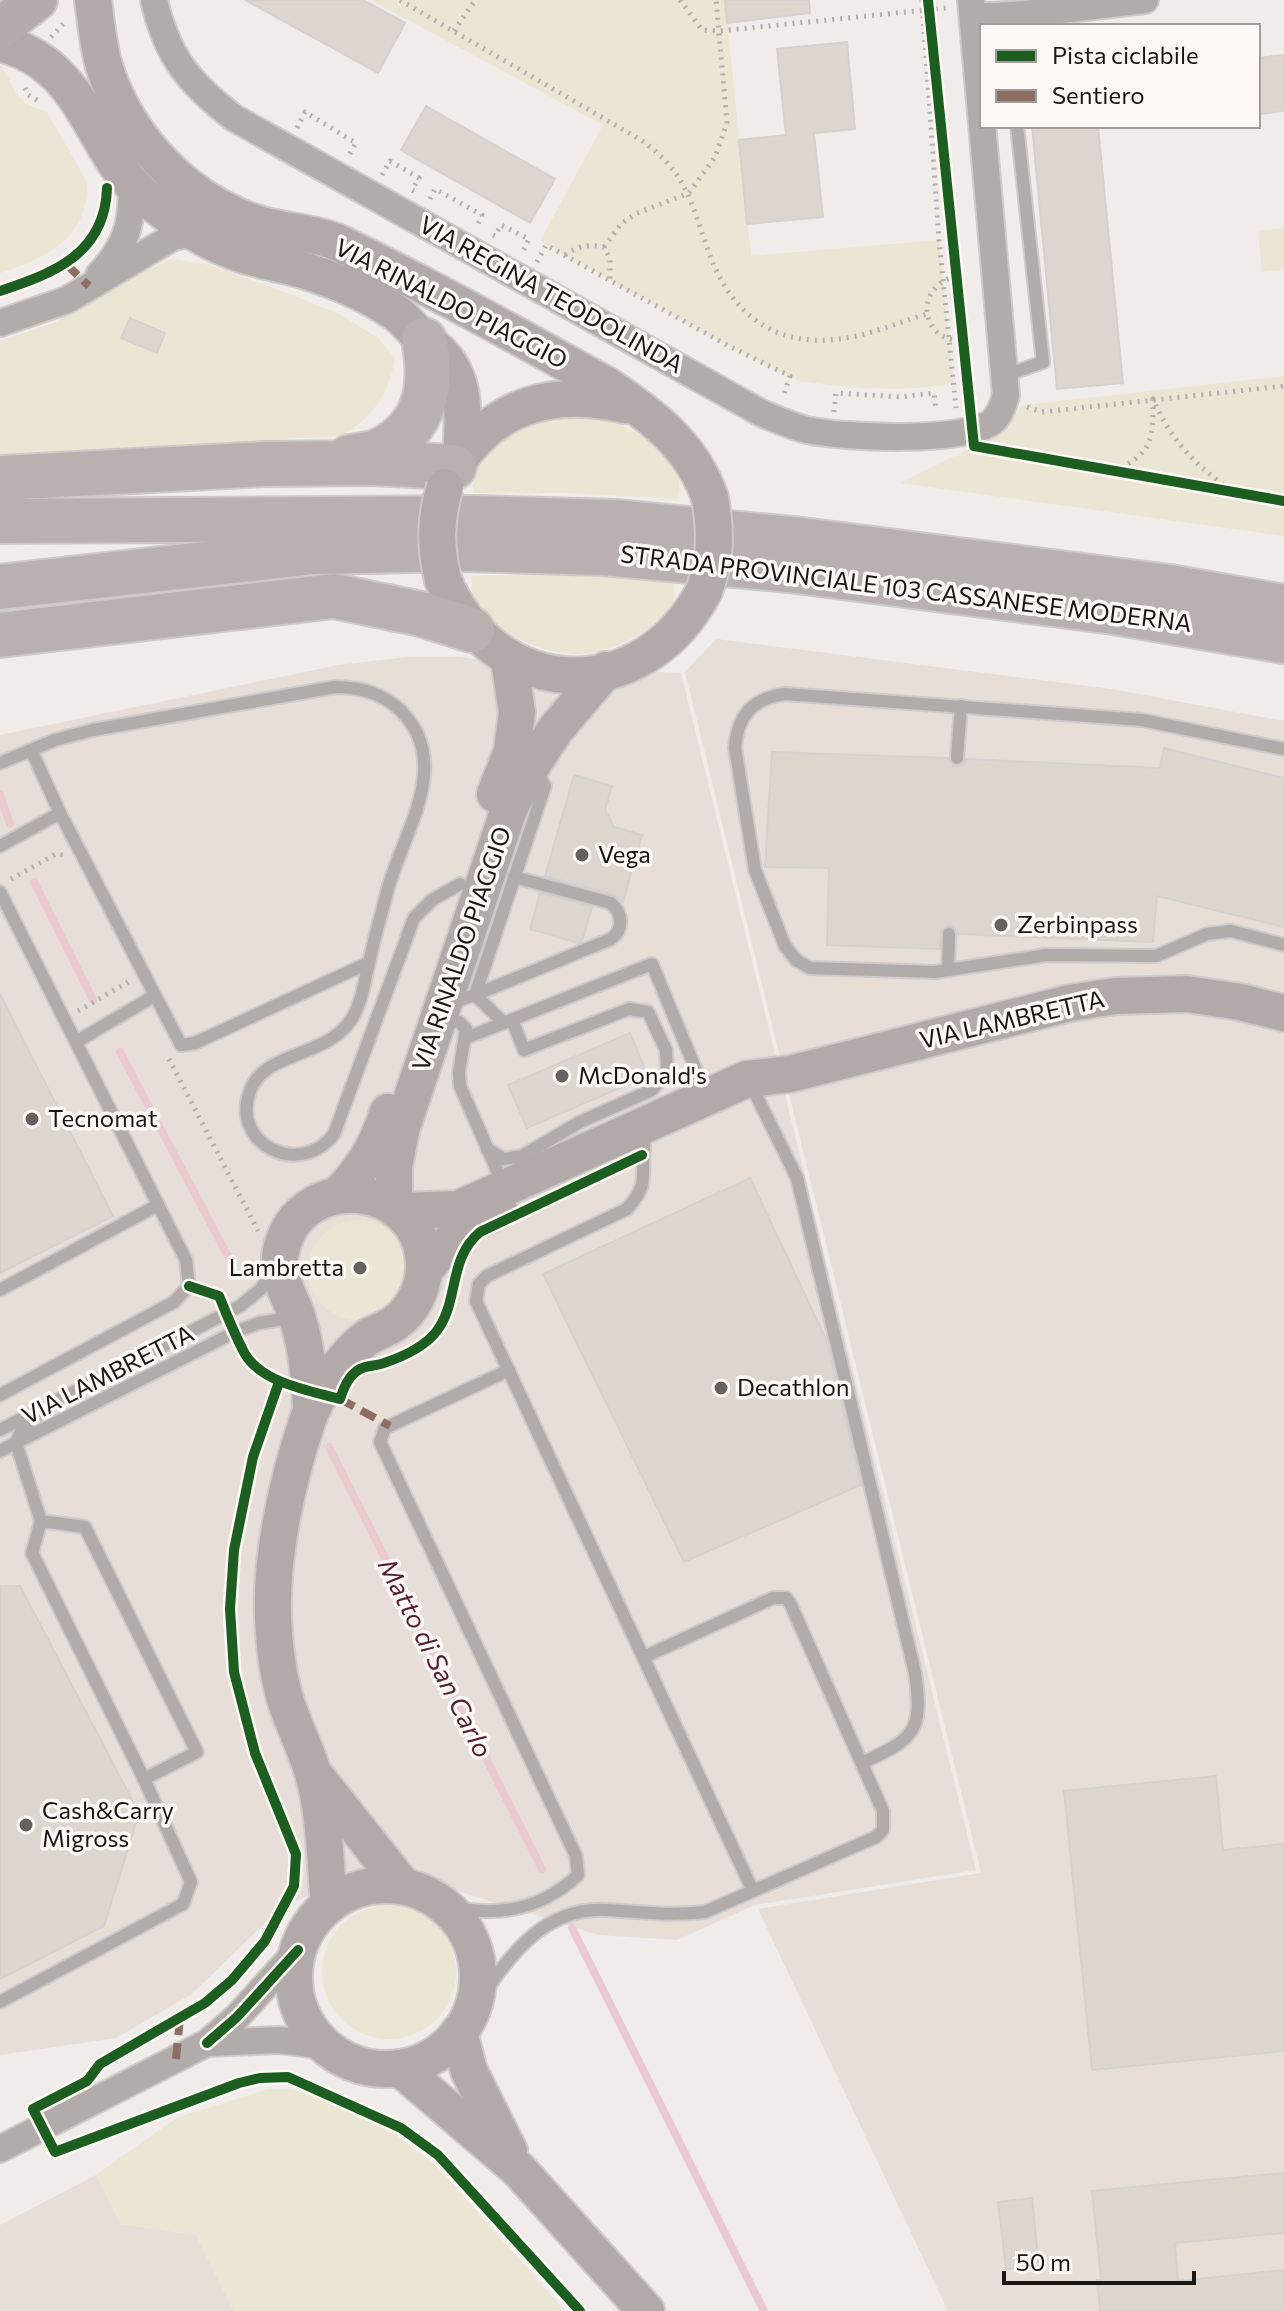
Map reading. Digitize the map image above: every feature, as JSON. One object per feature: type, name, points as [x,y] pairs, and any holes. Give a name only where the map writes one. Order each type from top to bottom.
[{"type":"highway","points":[[315,464],[379,452],[407,431],[427,394],[429,366],[424,340]]},
{"type":"highway","points":[[0,478],[315,464],[453,470]]},
{"type":"highway","name":"STRADA PROVINCIALE 103 CASSANESE MODERNA","points":[[0,521],[475,518],[615,522],[833,543],[1169,587],[1284,607]]},
{"type":"highway","name":"STRADA PROVINCIALE 103 CASSANESE MODERNA","points":[[0,587],[313,552],[558,551],[697,560],[789,570],[1169,620],[1284,641]]},
{"type":"highway","points":[[0,635],[334,596],[421,614],[472,630]]},
{"type":"main road","points":[[0,28],[29,9],[66,6]]},
{"type":"street","name":"VIA REGINA TEODOLINDA","points":[[154,0],[164,32],[180,65],[205,95],[234,118],[761,413],[809,430],[842,435],[945,434],[971,431],[991,422],[1001,411],[1005,386]]},
{"type":"street","points":[[980,89],[972,8],[1026,14],[1145,0]]},
{"type":"street","name":"VIA RINALDO PIAGGIO","points":[[66,6],[104,64],[120,105],[146,145],[192,190],[255,223],[339,243],[568,364],[642,409]]},
{"type":"street","name":"VIA RINALDO PIAGGIO","points":[[0,43],[28,54],[59,76],[132,184],[166,213],[210,240],[246,256],[299,269],[348,287],[399,316],[448,361],[459,384],[464,419],[453,470]]},
{"type":"street","points":[[983,128],[1005,386]]},
{"type":"street","points":[[89,286],[111,261],[127,232],[132,216],[132,184]]},
{"type":"street","points":[[0,323],[67,300],[173,237],[189,234],[210,240]]},
{"type":"street","points":[[576,397],[601,399],[642,409],[686,450],[699,470],[710,498],[715,523],[714,554],[704,591],[684,625],[668,641],[632,664],[581,676],[557,675],[509,660],[472,630],[456,609],[443,580],[436,538],[439,506],[453,470],[491,426],[529,405],[576,397]]},
{"type":"street","name":"VIA RINALDO PIAGGIO","points":[[270,1243],[290,1229],[306,1209],[338,1195],[374,1151],[460,884],[512,751],[517,712],[509,660]]},
{"type":"street","name":"VIA RINALDO PIAGGIO","points":[[397,1210],[394,1166],[402,1127],[456,1014],[509,809],[555,730],[606,670]]},
{"type":"street","name":"VIA LAMBRETTA","points":[[397,1210],[458,1209],[747,1079],[790,1074],[1070,1003],[1115,996],[1187,994],[1284,1013]]},
{"type":"street","name":"VIA LAMBRETTA","points":[[424,1270],[466,1225],[645,1140],[755,1093],[790,1074]]},
{"type":"street","points":[[311,1409],[337,1371],[368,1337],[406,1313],[415,1300],[424,1270],[418,1238],[397,1210],[368,1195],[338,1195]]},
{"type":"street","points":[[270,1243],[283,1287],[297,1316],[310,1377],[311,1409],[281,1533],[273,1616],[286,1700],[313,1773],[324,1842],[329,1905]]},
{"type":"street","points":[[297,1316],[330,1335],[368,1337]]},
{"type":"street","points":[[313,1773],[403,1886]]},
{"type":"street","points":[[0,2149],[207,2043],[246,2007],[298,1950],[310,1925],[329,1905],[348,1893],[369,1886],[403,1886],[424,1893],[444,1905],[466,1930],[477,1961],[478,1978],[466,2021],[469,2071],[480,2099],[519,2170]]},
{"type":"street","points":[[298,1950],[294,1985],[299,2007],[310,2028],[325,2046],[341,2057],[380,2069],[400,2068],[433,2056],[466,2021]]},
{"type":"street","points":[[207,2043],[279,2040],[325,2046]]},
{"type":"street","points":[[400,2068],[519,2170],[646,2311]]},
{"type":"lane","points":[[1005,386],[1043,362],[1017,128]]},
{"type":"lane","points":[[0,763],[55,740],[93,730],[335,687],[360,688],[387,699],[413,725],[422,747],[425,770],[420,799],[390,881],[359,1004],[341,1033],[320,1047],[269,1067],[252,1085],[246,1104],[248,1119],[259,1140],[272,1150],[287,1155],[308,1154],[325,1145],[334,1134],[414,918],[432,900],[460,884]]},
{"type":"lane","points":[[1284,749],[1142,720],[785,694],[771,695],[758,701],[740,720],[735,748],[755,870],[785,946],[796,960],[810,968],[935,972],[1047,955],[1156,956],[1207,934],[1231,931],[1284,945]]},
{"type":"lane","points":[[957,758],[961,706]]},
{"type":"lane","points":[[32,752],[60,813],[181,1045],[195,1043],[368,963]]},
{"type":"lane","points":[[507,1189],[459,1079],[456,1014],[514,877],[545,786],[533,764]]},
{"type":"lane","points":[[0,846],[60,813]]},
{"type":"lane","points":[[456,1014],[611,939],[618,932],[619,913],[611,903],[514,877]]},
{"type":"lane","points":[[0,892],[186,1260],[189,1286],[174,1302],[0,1395]]},
{"type":"lane","points":[[948,970],[949,934]]},
{"type":"lane","points":[[456,1014],[508,1022],[652,964],[707,1096]]},
{"type":"lane","points":[[76,1042],[154,996]]},
{"type":"lane","points":[[487,1149],[504,1159],[522,1156],[580,1122],[652,1090],[667,1072],[666,1050],[648,1012],[642,1010],[629,1009],[524,1050],[508,1022]]},
{"type":"lane","points":[[456,1014],[508,1022]]},
{"type":"lane","points":[[755,1093],[797,1178],[915,1673],[918,1713],[911,1733],[904,1741],[862,1763]]},
{"type":"lane","points":[[645,1140],[642,1155],[645,1178],[638,1197],[627,1209],[487,1276],[477,1289],[476,1301],[753,1891]]},
{"type":"lane","points":[[0,1290],[158,1205]]},
{"type":"lane","name":"VIA LAMBRETTA","points":[[0,1430],[240,1306],[261,1289],[270,1243]]},
{"type":"lane","name":"VIA LAMBRETTA","points":[[0,1451],[235,1332],[259,1323],[297,1316]]},
{"type":"lane","points":[[444,1905],[472,1912],[516,1908],[543,1900],[565,1888],[578,1875],[576,1856],[380,1442],[385,1428],[509,1370]]},
{"type":"lane","points":[[0,2002],[183,1904],[191,1882],[144,1779],[32,1553],[41,1521],[16,1443],[21,1431],[45,1407]]},
{"type":"lane","points":[[41,1521],[85,1527],[197,1752],[144,1779]]},
{"type":"lane","points":[[466,2021],[526,1939],[551,1920],[575,1912],[606,1910],[675,1915],[705,1912],[876,1837],[883,1830],[883,1811],[786,1598],[773,1598],[644,1657]]},
{"type":"path","points":[[400,0],[641,140],[663,156],[689,193],[713,267],[726,291],[750,318],[782,336],[817,341],[842,339],[927,314]]},
{"type":"path","points":[[454,31],[475,0]]},
{"type":"path","points":[[680,0],[702,30],[719,31],[926,5],[972,8]]},
{"type":"path","points":[[604,247],[621,224],[635,214],[689,193],[715,157],[727,123],[716,0]]},
{"type":"path","points":[[926,5],[948,197]]},
{"type":"path","points":[[819,412],[834,414],[836,393],[901,397],[934,393],[937,413],[956,411],[942,281],[926,5]]},
{"type":"path","points":[[50,38],[66,6]]},
{"type":"path","points":[[284,122],[296,129],[305,112],[356,143],[346,160],[357,166]]},
{"type":"path","points":[[379,179],[390,161],[419,178],[412,190],[430,200],[435,189],[482,215],[476,226]]},
{"type":"path","points":[[495,236],[501,225],[529,239],[520,257],[535,265],[546,245],[790,376],[782,403],[791,406]]},
{"type":"path","points":[[565,255],[577,247],[604,247]]},
{"type":"path","points":[[604,247],[610,259],[610,280]]},
{"type":"path","points":[[954,260],[957,289]]},
{"type":"path","points":[[956,276],[942,281],[929,298],[927,314],[935,330],[948,339],[962,341]]},
{"type":"path","points":[[961,328],[964,355]]},
{"type":"path","points":[[1005,386],[1042,412],[1284,386]]},
{"type":"path","points":[[1114,471],[1134,462],[1146,448],[1153,425],[1153,399]]},
{"type":"path","points":[[1153,399],[1165,427],[1182,449],[1204,472],[1232,491]]},
{"type":"path","points":[[1099,468],[1128,474]]},
{"type":"path","points":[[1203,486],[1245,494]]},
{"type":"path","points":[[0,885],[56,854],[67,859]]},
{"type":"path","points":[[123,968],[142,1005]]},
{"type":"path","points":[[64,1019],[130,981]]},
{"type":"path","points":[[169,1058],[270,1243]]},
{"type":"shaded area","points":[[371,0],[725,0],[751,256],[939,240],[954,385],[901,389],[854,388],[799,381],[727,345],[540,241],[603,125]]},
{"type":"shaded area","points":[[0,66],[20,98],[47,112],[87,182],[81,218],[62,243],[33,260],[0,273]]},
{"type":"shaded area","points":[[1284,228],[1284,270],[1262,272],[1258,231]]},
{"type":"shaded area","points":[[172,259],[210,265],[290,294],[341,315],[378,338],[395,358],[389,383],[378,404],[341,436],[0,454],[0,341],[56,322],[93,295]]},
{"type":"shaded area","points":[[1284,376],[1284,536],[900,483],[1002,430],[1023,405]]},
{"type":"shaded area","points":[[568,415],[606,419],[632,431],[656,448],[674,469],[679,482],[677,499],[570,493],[473,493],[475,476],[492,449],[520,430]]},
{"type":"shaded area","points":[[561,574],[674,580],[673,602],[659,620],[626,642],[600,651],[567,654],[535,646],[503,630],[480,607],[472,592],[472,576]]},
{"type":"shaded area","points":[[716,639],[1112,689],[1284,721],[1284,2311],[948,2311],[758,1909],[981,1873],[685,672]]},
{"type":"shaded area","points":[[408,657],[460,657],[509,664],[681,673],[976,1870],[755,1905],[677,1940],[598,1935],[432,1883],[357,1874],[280,1908],[192,1994],[116,2038],[0,2055],[0,735],[338,665]]},
{"type":"shaded area","points":[[358,1220],[377,1224],[393,1235],[404,1251],[408,1270],[404,1289],[393,1305],[377,1316],[358,1320],[339,1316],[323,1305],[312,1289],[308,1270],[312,1251],[323,1235],[339,1224]]},
{"type":"shaded area","points":[[389,1905],[415,1910],[437,1924],[451,1946],[456,1972],[451,1998],[437,2020],[415,2034],[389,2039],[363,2034],[341,2020],[327,1998],[322,1972],[327,1946],[341,1924],[363,1910]]},
{"type":"shaded area","points":[[269,2089],[301,2090],[390,2130],[440,2170],[565,2311],[234,2311],[196,2235],[121,2224],[96,2175],[178,2117]]},
{"type":"shaded area","points":[[96,2175],[121,2224],[196,2235],[234,2311],[0,2311],[0,2225]]},
{"type":"building","points":[[245,0],[363,0],[405,23],[378,73]]},
{"type":"building","points":[[725,0],[809,0],[810,13],[727,23]]},
{"type":"building","points":[[847,42],[855,129],[814,133],[823,217],[747,224],[739,140],[786,135],[777,49]]},
{"type":"building","points":[[1284,55],[1284,111],[1260,114],[1260,58]]},
{"type":"building","points":[[426,106],[555,179],[530,223],[401,150]]},
{"type":"building","points":[[1032,128],[1098,128],[1123,383],[1057,389]]},
{"type":"building","points":[[130,318],[165,333],[157,353],[121,338]]},
{"type":"building","points":[[1164,748],[1284,778],[1284,927],[1157,896],[1153,942],[958,934],[954,927],[948,925],[941,930],[940,949],[827,945],[829,868],[765,867],[772,752],[948,758],[951,765],[957,767],[964,764],[966,759],[1160,768]]},
{"type":"building","points":[[574,775],[612,786],[605,810],[614,827],[642,835],[623,902],[613,894],[545,876]]},
{"type":"building","points":[[540,893],[592,907],[582,941],[578,943],[530,929]]},
{"type":"building","name":"Tecnomat","points":[[0,994],[113,1216],[0,1273]]},
{"type":"building","points":[[630,1033],[648,1076],[527,1128],[508,1085]]},
{"type":"building","name":"Decathlon","points":[[750,1178],[826,1339],[861,1485],[684,1562],[543,1274]]},
{"type":"building","points":[[0,1586],[20,1586],[139,1813],[104,1926],[0,1979]]},
{"type":"building","points":[[1216,1776],[1223,1850],[1284,1844],[1284,2051],[1092,2070],[1064,1791]]},
{"type":"building","points":[[1284,2173],[1284,2233],[1175,2243],[1178,2281],[1284,2270],[1284,2311],[1100,2311],[1097,2280],[1101,2280],[1092,2191]]},
{"type":"building","points":[[1032,2198],[1039,2266],[1006,2269],[998,2202]]},
{"type":"waterway","name":"Matto di San Carlo","points":[[0,795],[10,824]]},
{"type":"waterway","name":"Matto di San Carlo","points":[[34,882],[93,1000]]},
{"type":"waterway","name":"Matto di San Carlo","points":[[120,1052],[230,1260]]},
{"type":"waterway","name":"Matto di San Carlo","points":[[329,1447],[542,1869]]},
{"type":"waterway","name":"Matto di San Carlo","points":[[572,1928],[764,2311]]},
{"type":"marked path","points":[[66,264],[89,286]]},
{"type":"marked path","points":[[340,1399],[390,1426]]},
{"type":"marked path","points":[[176,2059],[180,2018]]},
{"type":"cycle path","points":[[928,0],[974,446],[1284,501]]},
{"type":"cycle path","points":[[0,291],[57,268],[87,245],[104,211],[107,188]]},
{"type":"cycle path","points":[[189,1286],[219,1296],[245,1354],[263,1372],[302,1389],[340,1399],[347,1382],[356,1372],[405,1355],[436,1332],[448,1307],[463,1255],[480,1232],[642,1155]]},
{"type":"cycle path","points":[[279,1382],[253,1457],[234,1550],[230,1609],[234,1672],[255,1753],[296,1854],[294,1886],[265,1941],[232,1980],[205,2003],[100,2064],[87,2081],[33,2109],[55,2152],[239,2083],[260,2078],[288,2077],[401,2128],[438,2155],[580,2311]]},
{"type":"cycle path","points":[[207,2043],[237,2017],[298,1950]]},
{"type":"place","name":"Vega","points":[[582,855]]},
{"type":"place","name":"Zerbinpass","points":[[1001,925]]},
{"type":"place","name":"McDonald's","points":[[562,1076]]},
{"type":"place","name":"Tecnomat","points":[[32,1119]]},
{"type":"place","name":"Lambretta","points":[[360,1268]]},
{"type":"place","name":"Decathlon","points":[[721,1388]]},
{"type":"place","name":"Cash&Carry Migross","points":[[26,1825]]}]
